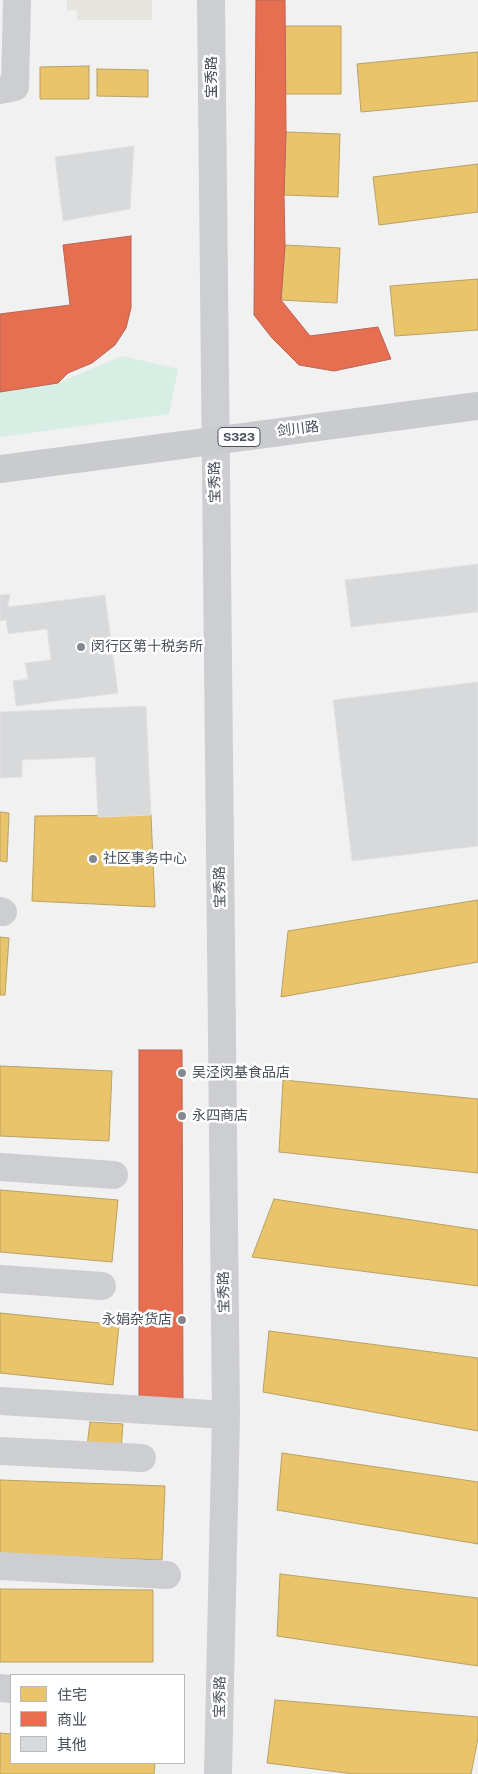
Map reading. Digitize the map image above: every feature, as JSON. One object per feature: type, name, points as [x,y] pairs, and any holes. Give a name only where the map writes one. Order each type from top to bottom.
[{"type":"main road","name":"剑川路","points":[[0,469],[478,406]]},
{"type":"street","points":[[0,90],[15,88],[17,0]]},
{"type":"street","name":"宝秀路","points":[[212,0],[226,1415],[218,1774]]},
{"type":"street","points":[[0,1167],[114,1175]]},
{"type":"street","points":[[0,1279],[102,1286]]},
{"type":"street","points":[[0,1401],[226,1415]]},
{"type":"street","points":[[0,1451],[142,1458]]},
{"type":"street","points":[[0,1566],[167,1574]]},
{"type":"shaded area","points":[[67,0],[152,0],[152,20],[77,20],[77,10],[67,11]]},
{"type":"green space","points":[[122,356],[178,369],[169,414],[0,437],[0,392],[58,383]]},
{"type":"building: 住宅","points":[[285,26],[341,26],[341,94],[285,94]]},
{"type":"building: 住宅","points":[[478,52],[478,101],[361,112],[357,64]]},
{"type":"building: 住宅","points":[[89,66],[89,99],[40,99],[40,67]]},
{"type":"building: 住宅","points":[[97,69],[148,70],[148,97],[97,96]]},
{"type":"building: 住宅","points":[[286,132],[340,134],[338,197],[284,195]]},
{"type":"building: 住宅","points":[[478,164],[478,212],[379,225],[373,177]]},
{"type":"building: 住宅","points":[[285,245],[340,248],[337,303],[281,300]]},
{"type":"building: 住宅","points":[[478,279],[478,330],[395,336],[390,286]]},
{"type":"building: 住宅","points":[[0,812],[9,813],[7,862],[0,861]]},
{"type":"building: 住宅","name":"社区事务中心","points":[[151,815],[155,907],[32,901],[35,816]]},
{"type":"building: 住宅","points":[[478,900],[478,962],[281,997],[288,931]]},
{"type":"building: 住宅","points":[[0,937],[9,938],[5,995],[0,995]]},
{"type":"building: 住宅","points":[[0,1066],[112,1071],[109,1141],[0,1136]]},
{"type":"building: 住宅","points":[[283,1080],[478,1099],[478,1173],[279,1152]]},
{"type":"building: 住宅","points":[[0,1190],[118,1200],[112,1262],[0,1252]]},
{"type":"building: 住宅","points":[[274,1199],[478,1230],[478,1286],[252,1257]]},
{"type":"building: 住宅","points":[[0,1313],[119,1325],[113,1385],[0,1373]]},
{"type":"building: 住宅","points":[[269,1331],[478,1358],[478,1431],[263,1392]]},
{"type":"building: 住宅","points":[[90,1422],[123,1424],[121,1450],[87,1447]]},
{"type":"building: 住宅","points":[[282,1453],[478,1482],[478,1544],[277,1510]]},
{"type":"building: 住宅","points":[[0,1480],[165,1486],[162,1560],[0,1554]]},
{"type":"building: 住宅","points":[[280,1574],[478,1598],[478,1666],[277,1636]]},
{"type":"building: 住宅","points":[[0,1589],[153,1590],[153,1662],[0,1662]]},
{"type":"building: 住宅","points":[[275,1700],[478,1717],[478,1738],[471,1774],[354,1774],[267,1763]]},
{"type":"building: 住宅","points":[[0,1733],[10,1734],[10,1764],[155,1764],[154,1774],[0,1774]]},
{"type":"building: 商业","points":[[256,0],[285,0],[285,245],[281,300],[310,336],[378,327],[391,359],[334,371],[299,365],[272,338],[254,315]]},
{"type":"building: 商业","points":[[131,236],[131,308],[126,328],[115,345],[92,363],[68,373],[58,383],[0,392],[0,314],[70,305],[63,245]]},
{"type":"building: 商业","points":[[139,1050],[182,1050],[183,1399],[139,1400]]},
{"type":"building: 其他","points":[[134,146],[130,209],[63,221],[55,157]]},
{"type":"building: 其他","points":[[478,564],[478,612],[351,627],[345,580]]},
{"type":"building: 其他","name":"闵行区第十税务所","points":[[10,594],[8,607],[105,595],[118,693],[16,706],[13,681],[28,679],[25,663],[51,660],[47,629],[8,634],[6,620],[0,621],[0,595]]},
{"type":"building: 其他","points":[[478,682],[478,846],[352,861],[333,700]]},
{"type":"building: 其他","points":[[146,706],[151,815],[98,817],[95,757],[22,760],[22,777],[0,778],[0,712]]},
{"type":"place","name":"闵行区第十税务所","points":[[81,647]]},
{"type":"place","name":"社区事务中心","points":[[93,859]]},
{"type":"place","name":"吴泾闵基食品店","points":[[182,1073]]},
{"type":"place","name":"永四商店","points":[[182,1116]]},
{"type":"place","name":"永娟杂货店","points":[[182,1320]]}]
